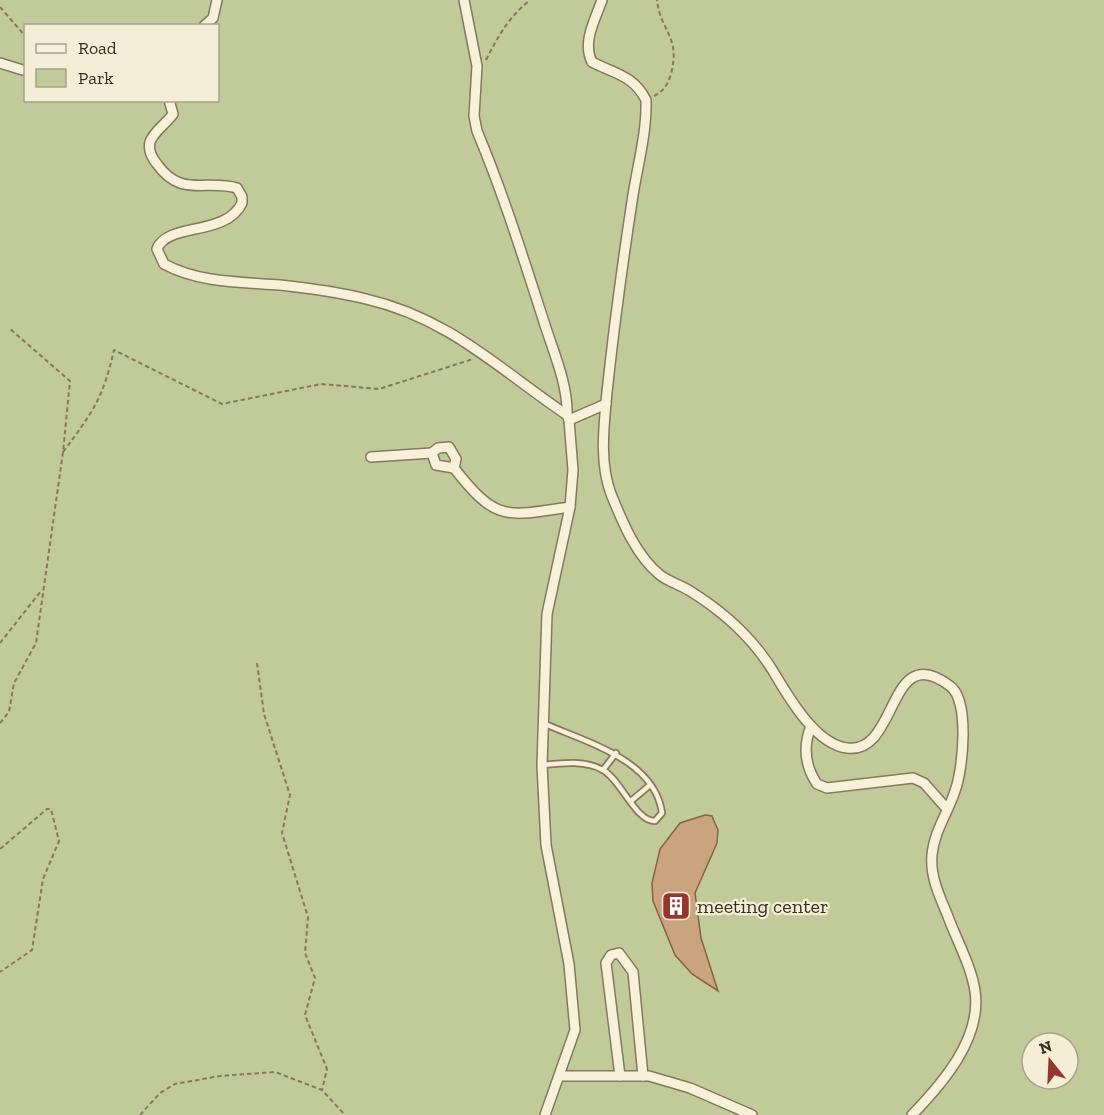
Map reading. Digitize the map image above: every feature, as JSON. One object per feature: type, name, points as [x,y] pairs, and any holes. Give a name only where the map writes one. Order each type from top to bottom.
[{"type":"street","points":[[206,24],[213,18],[217,9],[217,0]]},
{"type":"street","points":[[464,0],[477,66],[474,116],[477,131],[510,215],[556,361],[567,405],[573,470],[570,507],[547,614],[542,765],[546,845],[574,1006],[573,1040],[545,1115]]},
{"type":"street","points":[[602,0],[587,41],[587,52],[592,62],[631,79],[640,87],[646,100],[606,404],[605,473],[611,493],[633,540],[646,561],[661,576],[685,588],[733,621],[771,667],[800,714],[811,726],[840,746],[858,748],[875,738],[905,682],[925,675],[949,685],[959,696],[963,716],[957,787],[935,837],[932,868],[935,885],[970,972],[975,990],[975,1021],[968,1040],[956,1060],[912,1115]]},
{"type":"street","points":[[0,63],[24,70]]},
{"type":"street","points":[[170,102],[173,114],[150,139],[149,149],[156,163],[178,183],[194,187],[237,188],[242,197],[242,203],[225,221],[164,238],[157,249],[164,264],[184,273],[214,280],[315,290],[398,307],[451,331],[568,418]]},
{"type":"street","points":[[568,418],[606,404]]},
{"type":"street","points":[[371,458],[432,453],[438,448],[449,447],[456,459],[454,468]]},
{"type":"street","points":[[432,453],[436,465],[454,468],[471,490],[486,502],[510,515],[570,507]]},
{"type":"street","points":[[811,726],[806,739],[806,757],[817,784],[827,788],[913,778],[924,783],[947,809]]},
{"type":"street","points":[[620,1076],[606,963],[611,955],[619,953],[633,972],[643,1076]]},
{"type":"street","points":[[560,1077],[643,1076],[680,1084],[752,1115]]},
{"type":"lane","points":[[542,765],[580,763],[603,770],[631,801],[640,816],[648,822],[659,819],[662,813],[661,804],[650,785],[615,753],[545,724]]},
{"type":"lane","points":[[603,770],[615,753]]},
{"type":"lane","points":[[631,801],[650,785]]},
{"type":"path","points":[[485,62],[499,33],[515,12],[530,0]]},
{"type":"path","points":[[646,100],[659,94],[668,85],[674,61],[673,42],[658,10],[657,0]]},
{"type":"path","points":[[0,7],[24,35]]},
{"type":"path","points":[[0,723],[9,712],[14,683],[36,642],[63,452],[70,381],[9,328]]},
{"type":"path","points":[[63,452],[96,408],[107,381],[114,350],[222,404],[321,384],[379,388],[485,356]]},
{"type":"path","points":[[0,643],[43,589]]},
{"type":"path","points":[[257,663],[264,714],[290,795],[282,833],[308,917],[305,954],[315,978],[305,1015],[327,1069],[322,1090]]},
{"type":"path","points":[[0,849],[47,809],[51,809],[59,841],[43,879],[32,950],[0,972]]},
{"type":"path","points":[[140,1115],[160,1093],[175,1084],[220,1076],[275,1072],[322,1090],[345,1115]]},
{"type":"green space","points":[[0,0],[1104,0],[1104,1115],[0,1115]]},
{"type":"building","name":"meeting center","points":[[705,815],[712,816],[718,830],[717,843],[695,893],[701,938],[718,991],[692,974],[675,955],[653,901],[652,883],[660,849],[680,823]]},
{"type":"place","name":"meeting center","points":[[676,906]]}]
